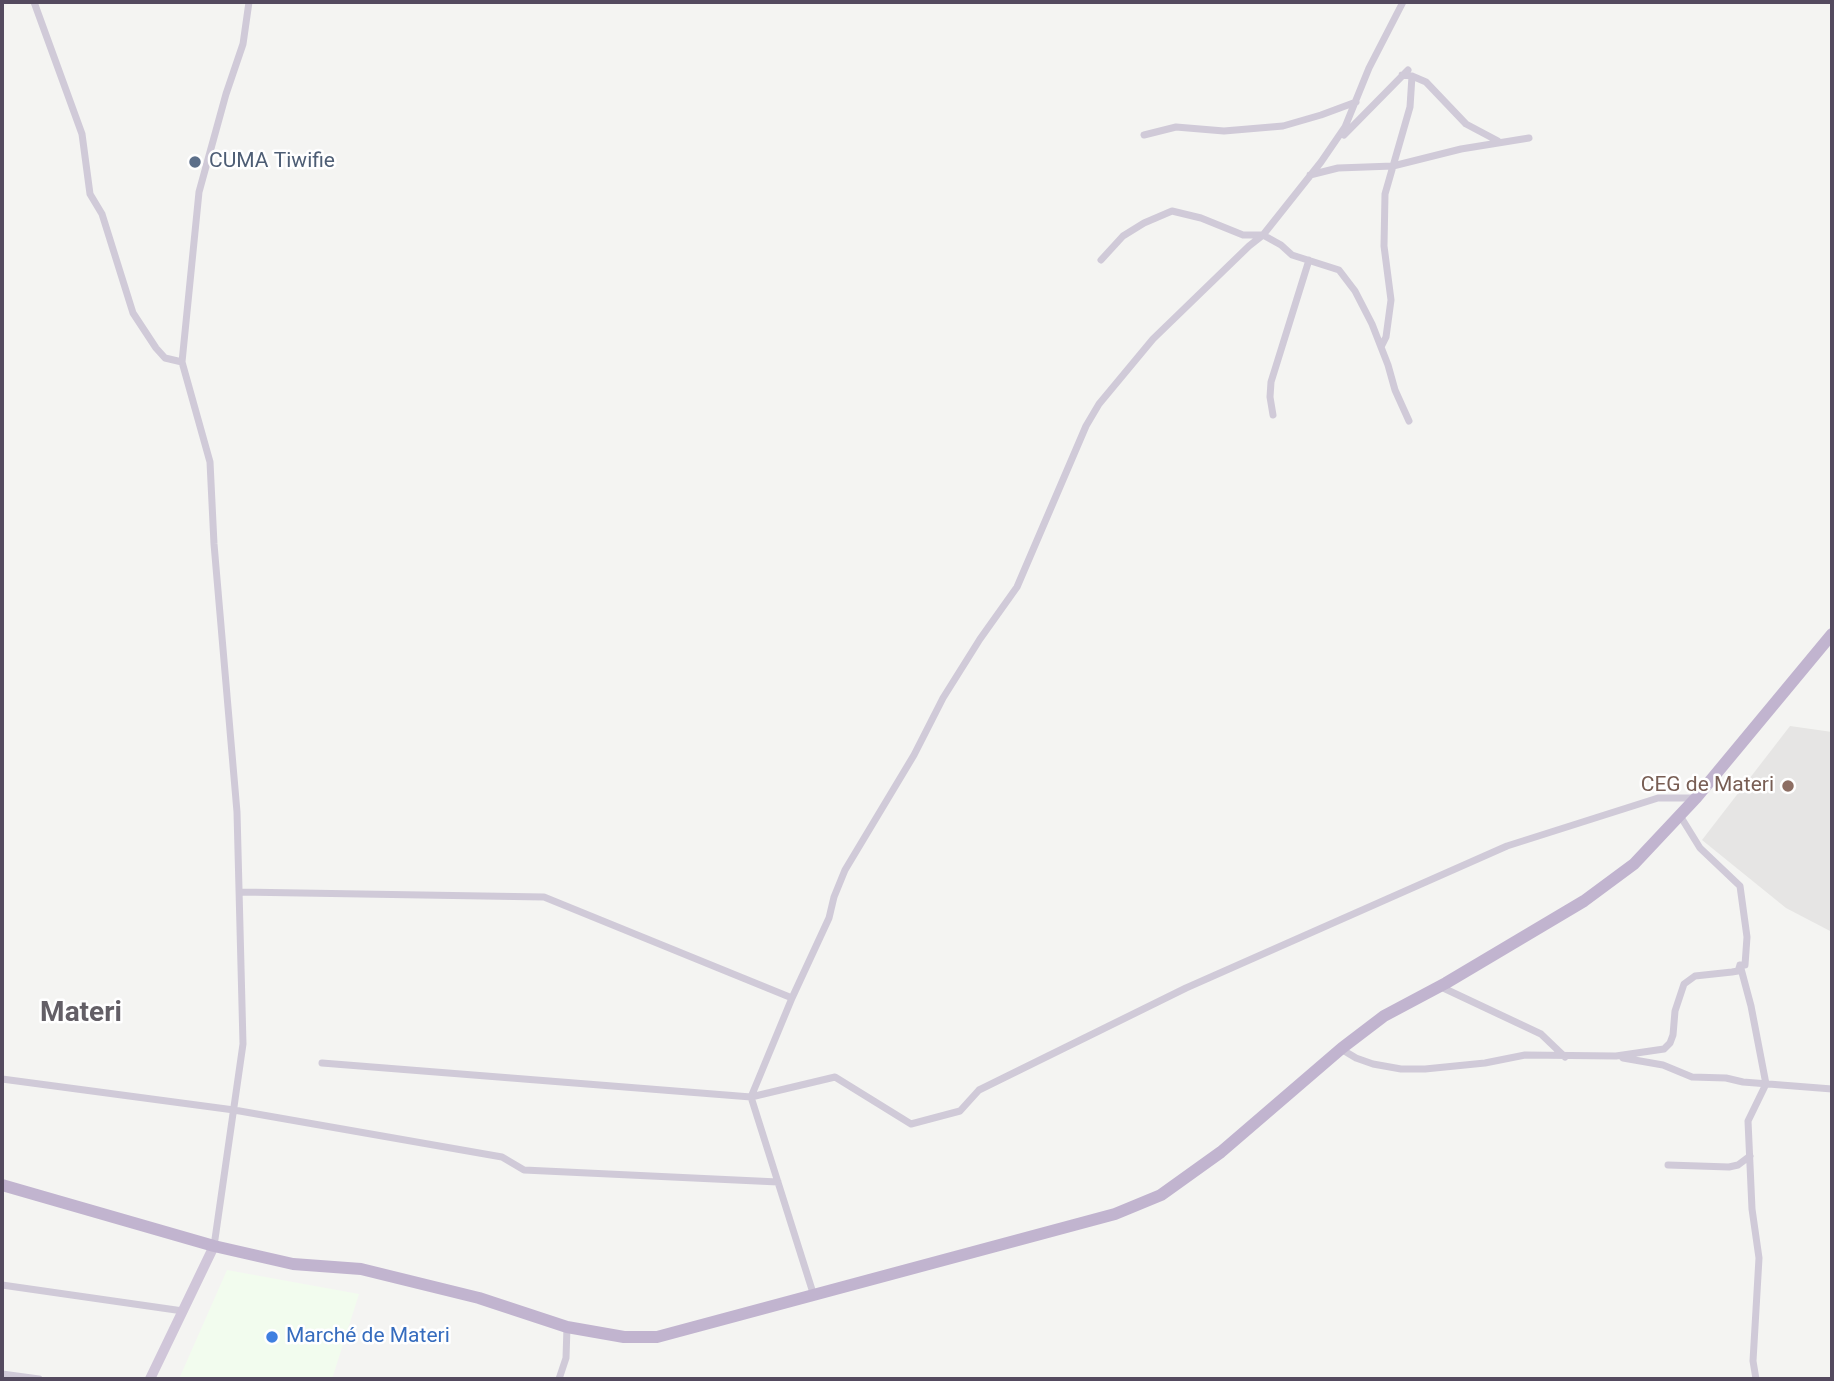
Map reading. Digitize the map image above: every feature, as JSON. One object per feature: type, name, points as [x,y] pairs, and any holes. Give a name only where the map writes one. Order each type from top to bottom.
[{"type":"main road","points":[[2,1185],[214,1246],[293,1264],[360,1269],[479,1298],[567,1326],[624,1338],[657,1337],[1115,1214],[1161,1195],[1221,1152],[1341,1049],[1384,1016],[1584,901],[1634,864],[1696,798],[1832,634]]},
{"type":"main road","points":[[150,1379],[214,1246]]},
{"type":"street","points":[[34,2],[82,134],[90,194],[102,214],[133,313],[165,358],[182,362]]},
{"type":"street","points":[[214,1246],[243,1044],[240,892],[237,812],[214,544],[210,462],[182,362],[199,192],[243,44],[249,2]]},
{"type":"street","points":[[1334,145],[1403,2]]},
{"type":"street","points":[[1407,74],[1426,82],[1466,124],[1498,141]]},
{"type":"street","points":[[814,1297],[751,1097],[829,918],[845,870],[914,755],[943,698],[1017,587],[1086,426],[1099,404],[1153,339],[1263,235],[1334,145],[1407,74]]},
{"type":"street","points":[[1381,348],[1386,337],[1391,300],[1383,212],[1385,194],[1410,107],[1407,74]]},
{"type":"street","points":[[1144,135],[1175,127],[1224,131],[1283,126],[1356,102]]},
{"type":"street","points":[[1309,175],[1338,168],[1393,166],[1498,141],[1529,138]]},
{"type":"street","points":[[1101,260],[1123,236],[1172,211],[1201,218],[1243,235],[1263,235],[1292,255],[1339,270],[1360,300],[1372,324],[1409,421]]},
{"type":"street","points":[[1273,415],[1271,382],[1309,260]]},
{"type":"street","points":[[322,1063],[751,1097],[835,1077],[911,1124],[960,1111],[979,1090],[1186,988],[1507,846],[1658,798],[1696,798]]},
{"type":"street","points":[[1679,814],[1700,848],[1740,886],[1747,937],[1745,965],[1740,965]]},
{"type":"street","points":[[240,892],[544,897],[792,998]]},
{"type":"street","points":[[1341,1049],[1373,1064],[1401,1069],[1425,1069],[1485,1063],[1525,1055],[1616,1056],[1664,1049],[1673,1035],[1675,1011],[1684,984],[1695,976],[1738,971],[1740,965]]},
{"type":"street","points":[[1740,965],[1766,1084],[1748,1121],[1752,1209],[1759,1258],[1753,1361],[1756,1379]]},
{"type":"street","points":[[1438,986],[1541,1034],[1564,1056]]},
{"type":"street","points":[[1616,1056],[1663,1065],[1692,1077],[1832,1089]]},
{"type":"street","points":[[2,1079],[234,1110],[502,1157],[524,1170],[778,1182]]},
{"type":"street","points":[[1668,1165],[1729,1167],[1750,1157]]},
{"type":"street","points":[[2,1285],[183,1311]]},
{"type":"street","points":[[559,1379],[566,1358],[567,1326]]},
{"type":"street","points":[[2,1374],[39,1379]]},
{"type":"shaded area","name":"CEG de Materi","points":[[1790,726],[1832,732],[1832,932],[1786,908],[1702,840]]},
{"type":"shaded area","name":"Marché de Materi","points":[[227,1270],[359,1294],[332,1379],[179,1379]]},
{"type":"place","name":"CUMA Tiwifie","points":[[195,162]]},
{"type":"place","name":"CEG de Materi","points":[[1788,786]]},
{"type":"place","name":"Marché de Materi","points":[[272,1337]]},
{"type":"district","name":"Materi","points":[[81,1014]]}]
